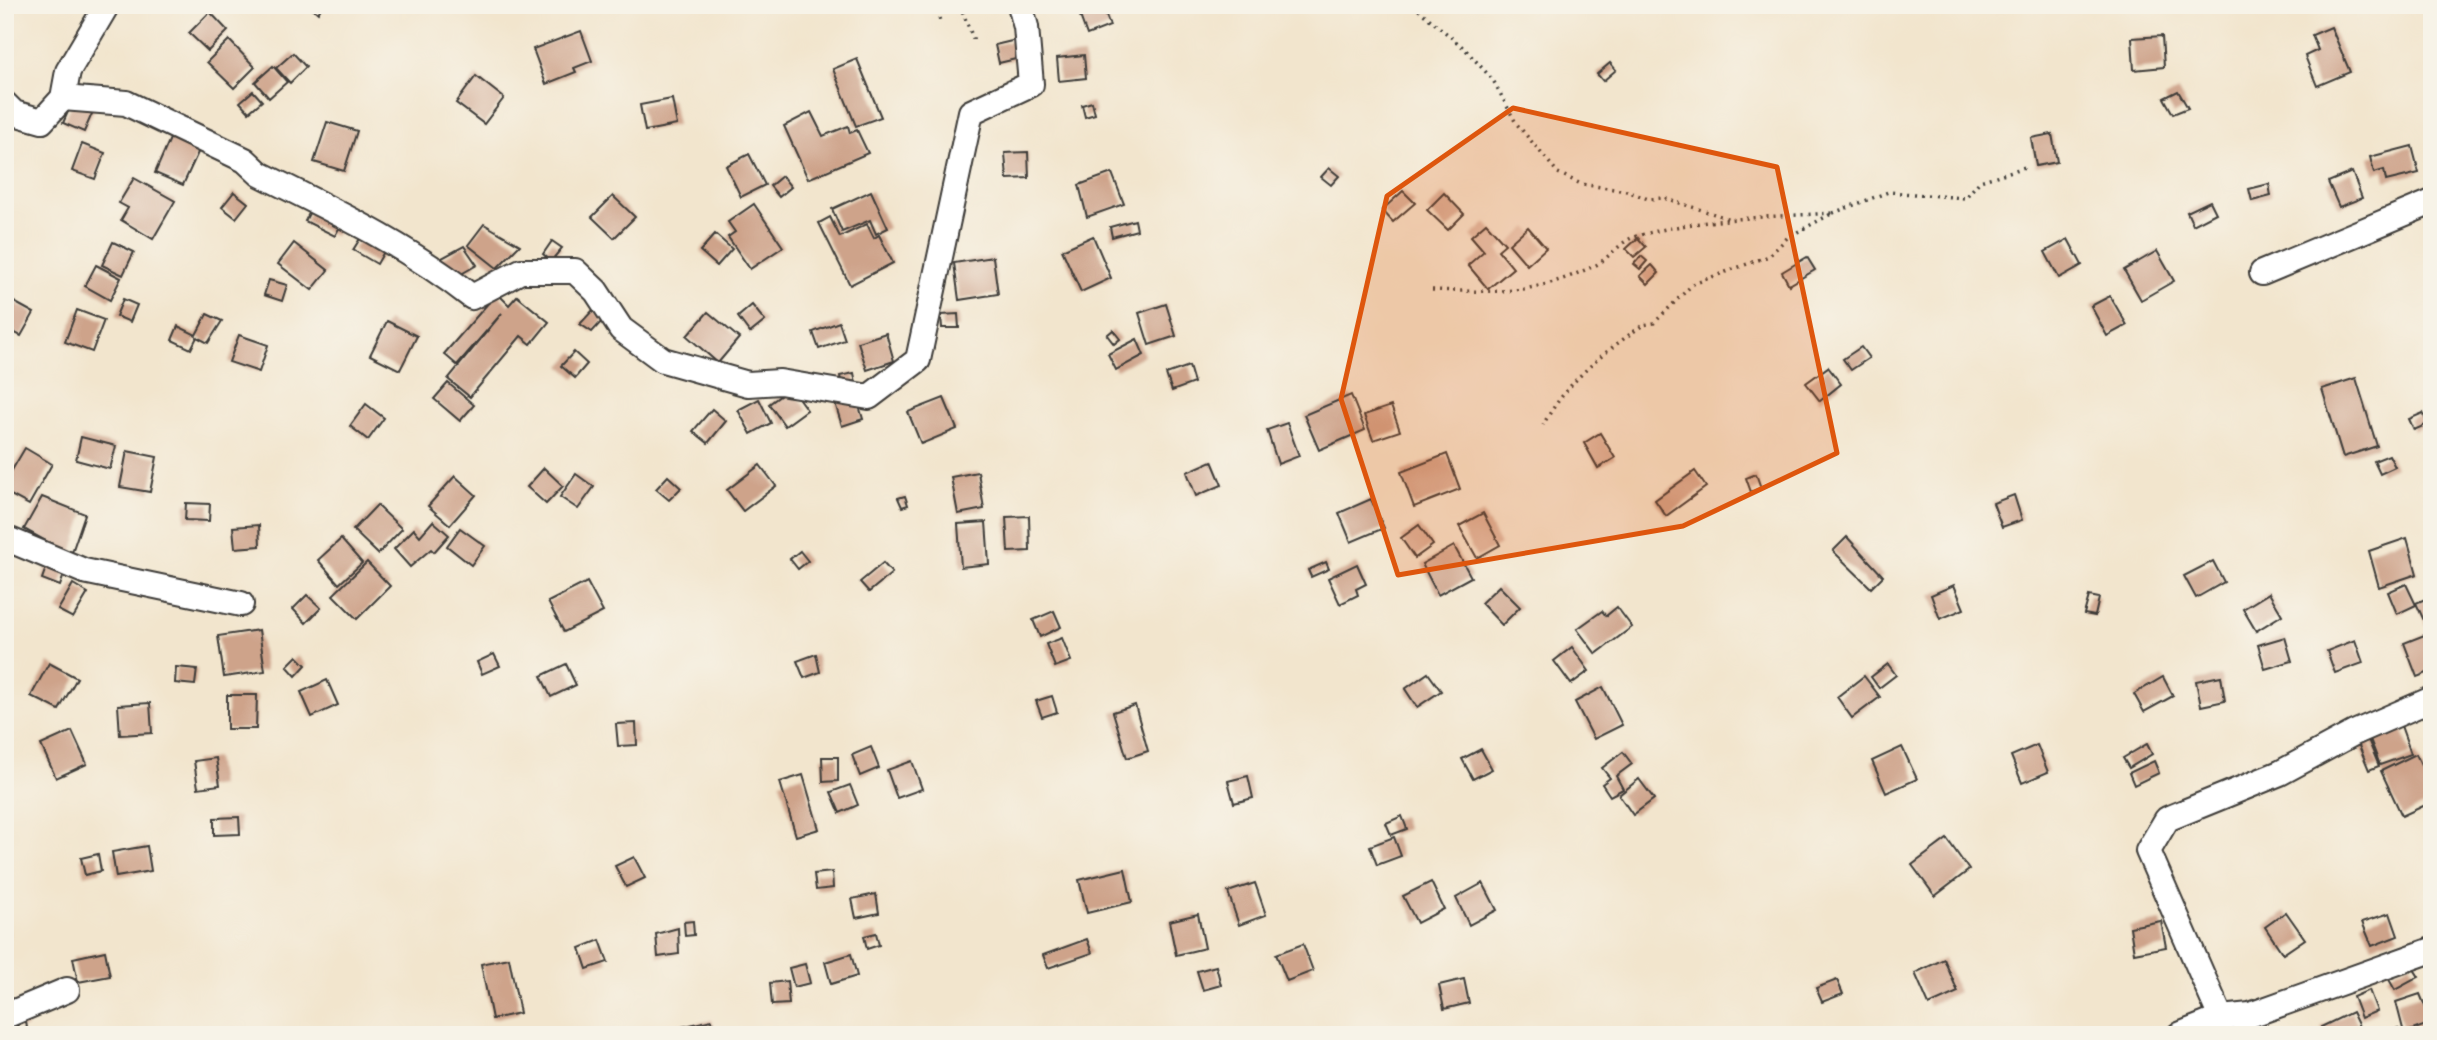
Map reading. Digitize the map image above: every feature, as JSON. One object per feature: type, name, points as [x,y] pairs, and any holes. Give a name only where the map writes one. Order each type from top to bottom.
[{"type":"street","points":[[8,115],[42,121],[63,98],[68,71],[107,5]]},
{"type":"street","points":[[63,98],[126,103],[233,155],[260,174],[385,236],[472,297],[521,271],[575,271],[596,291],[621,329],[663,360],[748,384],[780,382],[869,397],[918,360],[971,112],[1031,84],[1026,27],[1020,5]]},
{"type":"street","points":[[2262,273],[2432,202]]},
{"type":"street","points":[[5,538],[84,571],[241,604]]},
{"type":"street","points":[[2221,1018],[2148,851],[2167,819],[2280,773],[2354,733],[2432,699]]},
{"type":"street","points":[[2179,1035],[2221,1018],[2250,1015],[2432,950]]},
{"type":"street","points":[[5,1016],[67,990]]},
{"type":"path","points":[[934,5],[940,21]]},
{"type":"path","points":[[960,5],[974,41]]},
{"type":"path","points":[[1413,5],[1465,49],[1493,80],[1516,123],[1558,173],[1581,184],[1627,191],[1648,199],[1664,198],[1733,220]]},
{"type":"path","points":[[1543,425],[1552,408],[1590,363],[1643,325],[1654,323],[1693,284],[1769,256],[1788,237],[1833,213],[1888,192],[1965,198],[1980,181],[2025,167]]},
{"type":"path","points":[[1432,290],[1516,292],[1556,284],[1601,263],[1634,236],[1689,224],[1833,213]]},
{"type":"highlighted area","points":[[1513,108],[1777,167],[1837,453],[1683,526],[1398,575],[1341,399],[1387,196]]},
{"type":"building","points":[[236,5],[251,5],[243,13]]},
{"type":"building","points":[[309,5],[323,5],[318,13]]},
{"type":"building","points":[[557,5],[585,5],[585,9]]},
{"type":"building","points":[[1076,5],[1102,5],[1110,26],[1087,35]]},
{"type":"building","points":[[210,12],[228,31],[208,51],[189,33]]},
{"type":"building","points":[[2331,27],[2350,72],[2317,86],[2305,56],[2318,50],[2312,35]]},
{"type":"building","points":[[581,31],[592,61],[574,68],[576,72],[546,84],[533,49]]},
{"type":"building","points":[[2162,36],[2164,67],[2134,70],[2132,38]]},
{"type":"building","points":[[229,40],[255,67],[234,88],[207,62]]},
{"type":"building","points":[[1016,40],[1020,58],[999,63],[995,45]]},
{"type":"building","points":[[293,53],[306,67],[290,83],[276,68]]},
{"type":"building","points":[[1084,55],[1086,78],[1059,81],[1057,58]]},
{"type":"building","points":[[857,59],[881,117],[856,126],[833,69]]},
{"type":"building","points":[[1610,63],[1616,70],[1603,81],[1597,74]]},
{"type":"building","points":[[273,66],[287,82],[269,98],[255,82]]},
{"type":"building","points":[[476,76],[504,98],[484,124],[456,103]]},
{"type":"building","points":[[253,91],[262,101],[249,112],[240,102]]},
{"type":"building","points":[[2178,91],[2188,108],[2173,114],[2164,98]]},
{"type":"building","points":[[74,98],[95,107],[84,132],[63,123]]},
{"type":"building","points":[[672,99],[677,125],[645,131],[640,105]]},
{"type":"building","points":[[1092,102],[1095,114],[1085,117],[1082,105]]},
{"type":"building","points":[[811,112],[823,136],[848,126],[850,133],[857,130],[868,153],[808,179],[784,126]]},
{"type":"building","points":[[327,122],[357,131],[344,171],[314,162]]},
{"type":"building","points":[[172,134],[201,146],[183,185],[155,173]]},
{"type":"building","points":[[2052,134],[2057,162],[2036,166],[2031,138]]},
{"type":"building","points":[[82,144],[105,153],[95,179],[72,171]]},
{"type":"building","points":[[2412,146],[2419,173],[2386,181],[2384,170],[2374,173],[2370,157]]},
{"type":"building","points":[[1028,152],[1029,178],[1007,179],[1005,153]]},
{"type":"building","points":[[749,154],[765,185],[741,197],[726,166]]},
{"type":"building","points":[[1329,168],[1339,176],[1331,185],[1321,177]]},
{"type":"building","points":[[2352,172],[2362,198],[2339,207],[2328,182]]},
{"type":"building","points":[[1112,173],[1124,204],[1087,217],[1079,185]]},
{"type":"building","points":[[782,176],[791,187],[779,197],[770,186]]},
{"type":"building","points":[[134,178],[175,201],[153,239],[121,220],[128,208],[119,203]]},
{"type":"building","points":[[2269,184],[2271,196],[2252,201],[2249,189]]},
{"type":"building","points":[[871,191],[888,228],[876,234],[870,220],[842,232],[832,209]]},
{"type":"building","points":[[1403,191],[1415,203],[1393,222],[1382,210]]},
{"type":"building","points":[[234,192],[248,203],[236,218],[222,207]]},
{"type":"building","points":[[320,192],[350,207],[335,236],[305,221]]},
{"type":"building","points":[[1444,193],[1464,214],[1448,230],[1427,210]]},
{"type":"building","points":[[613,196],[635,217],[614,238],[592,217]]},
{"type":"building","points":[[2210,201],[2216,213],[2193,225],[2187,212]]},
{"type":"building","points":[[754,204],[783,247],[750,269],[728,237],[735,232],[728,222]]},
{"type":"building","points":[[830,217],[840,237],[867,224],[874,238],[879,235],[893,263],[850,285],[819,223]]},
{"type":"building","points":[[1135,220],[1137,230],[1112,237],[1110,227]]},
{"type":"building","points":[[371,221],[394,234],[377,264],[353,250]]},
{"type":"building","points":[[1486,223],[1505,244],[1498,250],[1513,268],[1488,289],[1468,265],[1484,251],[1471,236]]},
{"type":"building","points":[[484,224],[520,245],[497,268],[468,245]]},
{"type":"building","points":[[1528,227],[1546,248],[1527,265],[1509,244]]},
{"type":"building","points":[[715,234],[732,249],[717,266],[700,251]]},
{"type":"building","points":[[1093,236],[1111,278],[1081,292],[1062,250]]},
{"type":"building","points":[[1638,238],[1646,247],[1634,257],[1626,249]]},
{"type":"building","points":[[2068,239],[2082,265],[2059,278],[2045,252]]},
{"type":"building","points":[[552,241],[562,248],[551,261],[543,254]]},
{"type":"building","points":[[113,242],[134,252],[123,275],[102,265]]},
{"type":"building","points":[[294,243],[328,270],[312,290],[278,264]]},
{"type":"building","points":[[464,246],[477,265],[454,278],[440,259]]},
{"type":"building","points":[[2157,251],[2174,281],[2141,300],[2124,270]]},
{"type":"building","points":[[1641,256],[1647,261],[1640,269],[1634,264]]},
{"type":"building","points":[[993,257],[998,294],[959,300],[954,263]]},
{"type":"building","points":[[1807,257],[1815,270],[1789,285],[1782,272]]},
{"type":"building","points":[[96,265],[121,278],[110,300],[85,286]]},
{"type":"building","points":[[1652,265],[1659,273],[1648,284],[1640,276]]},
{"type":"building","points":[[269,280],[287,285],[282,301],[264,295]]},
{"type":"building","points":[[497,293],[509,305],[517,296],[549,322],[531,344],[521,336],[470,397],[448,379],[502,313],[457,365],[444,354]]},
{"type":"building","points":[[2110,296],[2127,325],[2107,336],[2091,306]]},
{"type":"building","points":[[5,297],[34,313],[21,336],[5,328]]},
{"type":"building","points":[[123,299],[137,305],[130,322],[116,316]]},
{"type":"building","points":[[1166,304],[1176,336],[1149,345],[1139,313]]},
{"type":"building","points":[[752,305],[765,321],[750,333],[738,317]]},
{"type":"building","points":[[594,309],[603,320],[592,332],[580,324]]},
{"type":"building","points":[[77,310],[104,320],[92,352],[65,342]]},
{"type":"building","points":[[708,312],[739,338],[718,363],[687,336]]},
{"type":"building","points":[[207,314],[222,321],[208,343],[197,337],[191,349],[172,340],[178,326],[196,335]]},
{"type":"building","points":[[958,314],[959,328],[942,328],[941,315]]},
{"type":"building","points":[[387,321],[417,336],[400,370],[370,355]]},
{"type":"building","points":[[839,322],[845,340],[819,349],[813,332]]},
{"type":"building","points":[[1113,330],[1120,339],[1114,344],[1107,335]]},
{"type":"building","points":[[886,333],[894,361],[867,370],[858,342]]},
{"type":"building","points":[[239,335],[268,345],[259,372],[229,362]]},
{"type":"building","points":[[1137,339],[1144,355],[1116,370],[1108,354]]},
{"type":"building","points":[[1861,347],[1869,358],[1851,370],[1843,359]]},
{"type":"building","points":[[574,352],[587,364],[575,378],[561,366]]},
{"type":"building","points":[[1189,366],[1194,383],[1172,391],[1166,374]]},
{"type":"building","points":[[1828,367],[1841,384],[1820,401],[1806,383]]},
{"type":"building","points":[[854,373],[857,388],[843,391],[840,376]]},
{"type":"building","points":[[2356,378],[2377,446],[2343,457],[2322,389]]},
{"type":"building","points":[[448,383],[474,405],[460,421],[434,399]]},
{"type":"building","points":[[791,388],[807,410],[785,426],[769,404]]},
{"type":"building","points":[[1351,395],[1365,430],[1319,450],[1304,415]]},
{"type":"building","points":[[856,396],[863,419],[842,426],[835,403]]},
{"type":"building","points":[[944,398],[957,429],[921,444],[908,412]]},
{"type":"building","points":[[759,399],[771,423],[751,434],[738,410]]},
{"type":"building","points":[[366,404],[384,418],[368,440],[350,426]]},
{"type":"building","points":[[1391,406],[1400,431],[1373,440],[1364,415]]},
{"type":"building","points":[[712,409],[726,421],[708,443],[693,431]]},
{"type":"building","points":[[2423,413],[2428,424],[2414,430],[2409,419]]},
{"type":"building","points":[[1287,423],[1299,456],[1278,464],[1267,430]]},
{"type":"building","points":[[1600,433],[1615,458],[1598,468],[1584,443]]},
{"type":"building","points":[[81,437],[116,446],[110,469],[76,460]]},
{"type":"building","points":[[25,448],[52,464],[29,505],[5,492],[5,482]]},
{"type":"building","points":[[127,451],[157,457],[150,492],[120,487]]},
{"type":"building","points":[[1447,454],[1460,489],[1414,507],[1401,472]]},
{"type":"building","points":[[2389,455],[2395,467],[2380,474],[2374,461]]},
{"type":"building","points":[[1212,461],[1222,485],[1196,496],[1187,472]]},
{"type":"building","points":[[760,465],[776,486],[743,511],[727,490]]},
{"type":"building","points":[[544,468],[563,486],[546,504],[527,487]]},
{"type":"building","points":[[1695,471],[1706,487],[1666,516],[1655,500]]},
{"type":"building","points":[[978,472],[984,509],[958,514],[951,477]]},
{"type":"building","points":[[576,474],[594,487],[578,509],[560,497]]},
{"type":"building","points":[[1756,474],[1761,488],[1751,492],[1746,478]]},
{"type":"building","points":[[455,476],[476,495],[450,525],[428,506]]},
{"type":"building","points":[[668,476],[681,488],[669,500],[656,489]]},
{"type":"building","points":[[2014,495],[2022,520],[2002,527],[1993,503]]},
{"type":"building","points":[[905,496],[908,505],[902,507],[898,498]]},
{"type":"building","points":[[42,497],[85,514],[71,555],[24,529]]},
{"type":"building","points":[[1371,499],[1384,528],[1351,542],[1339,513]]},
{"type":"building","points":[[186,503],[210,504],[209,521],[185,520]]},
{"type":"building","points":[[377,505],[402,529],[378,554],[353,530]]},
{"type":"building","points":[[1483,513],[1500,545],[1477,558],[1459,526]]},
{"type":"building","points":[[1029,516],[1030,551],[1008,552],[1006,517]]},
{"type":"building","points":[[433,521],[449,535],[434,552],[431,549],[410,567],[394,549],[414,529],[420,536]]},
{"type":"building","points":[[986,522],[989,564],[961,567],[958,524]]},
{"type":"building","points":[[259,525],[260,546],[235,548],[233,527]]},
{"type":"building","points":[[1419,525],[1433,545],[1415,558],[1401,538]]},
{"type":"building","points":[[460,528],[485,546],[471,565],[447,546]]},
{"type":"building","points":[[1847,537],[1883,576],[1871,588],[1833,551]]},
{"type":"building","points":[[2407,538],[2417,574],[2379,587],[2369,551]]},
{"type":"building","points":[[341,539],[362,563],[339,584],[318,560]]},
{"type":"building","points":[[1454,546],[1471,577],[1438,595],[1422,564]]},
{"type":"building","points":[[800,551],[808,561],[798,569],[790,559]]},
{"type":"building","points":[[2213,561],[2224,582],[2196,598],[2184,576]]},
{"type":"building","points":[[48,562],[66,569],[60,586],[42,579]]},
{"type":"building","points":[[367,562],[390,586],[357,619],[333,595]]},
{"type":"building","points":[[1326,562],[1329,569],[1311,577],[1308,570]]},
{"type":"building","points":[[883,563],[892,573],[869,592],[860,582]]},
{"type":"building","points":[[1357,564],[1366,584],[1356,589],[1358,595],[1340,604],[1328,578]]},
{"type":"building","points":[[587,582],[603,612],[564,632],[548,602]]},
{"type":"building","points":[[73,584],[88,593],[73,618],[58,610]]},
{"type":"building","points":[[2406,584],[2416,605],[2397,614],[2388,592]]},
{"type":"building","points":[[1954,585],[1964,609],[1940,619],[1931,595]]},
{"type":"building","points":[[1499,586],[1520,607],[1502,625],[1481,603]]},
{"type":"building","points":[[2269,593],[2282,615],[2256,631],[2243,609]]},
{"type":"building","points":[[307,595],[321,608],[306,623],[293,609]]},
{"type":"building","points":[[2089,596],[2099,598],[2095,616],[2084,614]]},
{"type":"building","points":[[2432,596],[2432,622],[2426,625],[2416,603]]},
{"type":"building","points":[[1617,607],[1632,627],[1596,654],[1577,629],[1602,611],[1606,616]]},
{"type":"building","points":[[1054,611],[1061,627],[1040,637],[1033,620]]},
{"type":"building","points":[[259,630],[265,671],[224,677],[218,636]]},
{"type":"building","points":[[2432,632],[2432,671],[2417,677],[2404,643]]},
{"type":"building","points":[[2285,637],[2292,661],[2265,669],[2258,645]]},
{"type":"building","points":[[1062,638],[1071,661],[1055,667],[1046,644]]},
{"type":"building","points":[[2355,640],[2363,663],[2335,673],[2327,651]]},
{"type":"building","points":[[1572,647],[1589,671],[1571,684],[1554,661]]},
{"type":"building","points":[[494,654],[500,666],[482,674],[477,662]]},
{"type":"building","points":[[816,654],[820,672],[804,678],[797,661]]},
{"type":"building","points":[[297,656],[306,665],[296,676],[287,666]]},
{"type":"building","points":[[49,663],[77,678],[59,710],[31,696]]},
{"type":"building","points":[[566,664],[576,685],[551,697],[541,676]]},
{"type":"building","points":[[1888,664],[1896,675],[1879,688],[1871,677]]},
{"type":"building","points":[[176,667],[197,669],[195,685],[175,683]]},
{"type":"building","points":[[1428,673],[1441,691],[1417,707],[1405,689]]},
{"type":"building","points":[[1864,676],[1880,697],[1852,718],[1837,697]]},
{"type":"building","points":[[2221,676],[2225,701],[2201,706],[2196,681]]},
{"type":"building","points":[[2163,677],[2173,696],[2144,712],[2134,694]]},
{"type":"building","points":[[327,680],[338,705],[312,717],[301,692]]},
{"type":"building","points":[[1603,687],[1622,725],[1594,739],[1575,702]]},
{"type":"building","points":[[227,695],[257,695],[256,729],[227,729]]},
{"type":"building","points":[[1052,696],[1057,712],[1042,717],[1036,701]]},
{"type":"building","points":[[150,703],[152,733],[120,735],[118,705]]},
{"type":"building","points":[[1135,705],[1148,751],[1127,758],[1113,712]]},
{"type":"building","points":[[636,723],[637,745],[618,746],[616,724]]},
{"type":"building","points":[[2400,723],[2411,754],[2380,765],[2368,734]]},
{"type":"building","points":[[72,731],[87,764],[56,778],[41,745]]},
{"type":"building","points":[[2367,737],[2379,766],[2369,770],[2357,741]]},
{"type":"building","points":[[2147,744],[2152,754],[2129,768],[2123,758]]},
{"type":"building","points":[[2037,745],[2048,772],[2022,783],[2011,756]]},
{"type":"building","points":[[871,747],[879,768],[860,776],[852,755]]},
{"type":"building","points":[[1902,747],[1917,779],[1886,793],[1872,761]]},
{"type":"building","points":[[1481,749],[1492,769],[1473,779],[1462,759]]},
{"type":"building","points":[[1623,752],[1632,764],[1616,776],[1623,789],[1610,796],[1602,784],[1610,778],[1602,768]]},
{"type":"building","points":[[2416,754],[2432,787],[2432,802],[2402,816],[2381,771]]},
{"type":"building","points":[[822,757],[838,757],[838,781],[823,782]]},
{"type":"building","points":[[216,758],[220,785],[198,788],[194,761]]},
{"type":"building","points":[[912,761],[922,789],[897,798],[887,770]]},
{"type":"building","points":[[2154,761],[2159,773],[2134,785],[2129,773]]},
{"type":"building","points":[[803,775],[819,829],[796,836],[780,782]]},
{"type":"building","points":[[1248,776],[1253,798],[1234,803],[1228,781]]},
{"type":"building","points":[[1639,779],[1654,799],[1633,815],[1619,795]]},
{"type":"building","points":[[850,785],[858,805],[840,813],[831,792]]},
{"type":"building","points":[[1402,816],[1407,829],[1391,835],[1386,823]]},
{"type":"building","points":[[239,817],[240,834],[214,835],[214,818]]},
{"type":"building","points":[[1394,837],[1401,856],[1377,865],[1370,846]]},
{"type":"building","points":[[1947,839],[1969,870],[1935,896],[1912,865]]},
{"type":"building","points":[[147,846],[151,871],[116,877],[112,852]]},
{"type":"building","points":[[98,854],[101,871],[85,875],[81,858]]},
{"type":"building","points":[[634,857],[645,878],[626,887],[615,866]]},
{"type":"building","points":[[1125,869],[1132,902],[1087,913],[1079,880]]},
{"type":"building","points":[[832,872],[833,888],[816,890],[814,874]]},
{"type":"building","points":[[1431,882],[1444,909],[1417,923],[1403,896]]},
{"type":"building","points":[[1255,883],[1266,915],[1239,925],[1228,892]]},
{"type":"building","points":[[1483,883],[1497,910],[1469,925],[1456,898]]},
{"type":"building","points":[[876,894],[879,913],[856,918],[852,899]]},
{"type":"building","points":[[2286,912],[2305,939],[2283,954],[2265,927]]},
{"type":"building","points":[[2390,913],[2398,936],[2372,946],[2362,922]]},
{"type":"building","points":[[1198,914],[1205,948],[1176,955],[1169,921]]},
{"type":"building","points":[[5,918],[10,936],[5,937]]},
{"type":"building","points":[[693,921],[694,935],[685,936],[684,922]]},
{"type":"building","points":[[2161,921],[2166,947],[2134,953],[2130,927]]},
{"type":"building","points":[[678,928],[679,954],[658,957],[656,934]]},
{"type":"building","points":[[876,933],[879,945],[867,949],[864,936]]},
{"type":"building","points":[[1087,939],[1092,953],[1048,968],[1043,955]]},
{"type":"building","points":[[600,940],[608,962],[587,969],[580,948]]},
{"type":"building","points":[[1303,944],[1313,971],[1287,981],[1276,954]]},
{"type":"building","points":[[5,949],[10,964],[5,965]]},
{"type":"building","points":[[105,951],[110,976],[78,982],[73,958]]},
{"type":"building","points":[[851,954],[857,976],[831,984],[825,962]]},
{"type":"building","points":[[509,958],[520,1013],[492,1019],[481,964]]},
{"type":"building","points":[[1944,959],[1958,992],[1929,1005],[1915,973]]},
{"type":"building","points":[[2410,963],[2419,977],[2395,990],[2387,976]]},
{"type":"building","points":[[805,964],[810,983],[794,987],[789,968]]},
{"type":"building","points":[[1216,966],[1221,985],[1203,990],[1197,971]]},
{"type":"building","points":[[1464,979],[1469,1003],[1444,1009],[1439,985]]},
{"type":"building","points":[[1837,980],[1843,994],[1822,1002],[1816,988]]},
{"type":"building","points":[[787,981],[789,1004],[772,1005],[770,983]]},
{"type":"building","points":[[2369,990],[2377,1011],[2361,1018],[2353,997]]},
{"type":"building","points":[[2420,994],[2432,1023],[2404,1033],[2396,1002]]},
{"type":"building","points":[[2352,1012],[2363,1035],[2324,1035],[2321,1027]]},
{"type":"building","points":[[25,1015],[27,1028],[18,1029],[16,1016]]},
{"type":"building","points":[[712,1020],[715,1035],[682,1035],[681,1027]]},
{"type":"building","points":[[2398,1028],[2401,1035],[2382,1035]]}]
